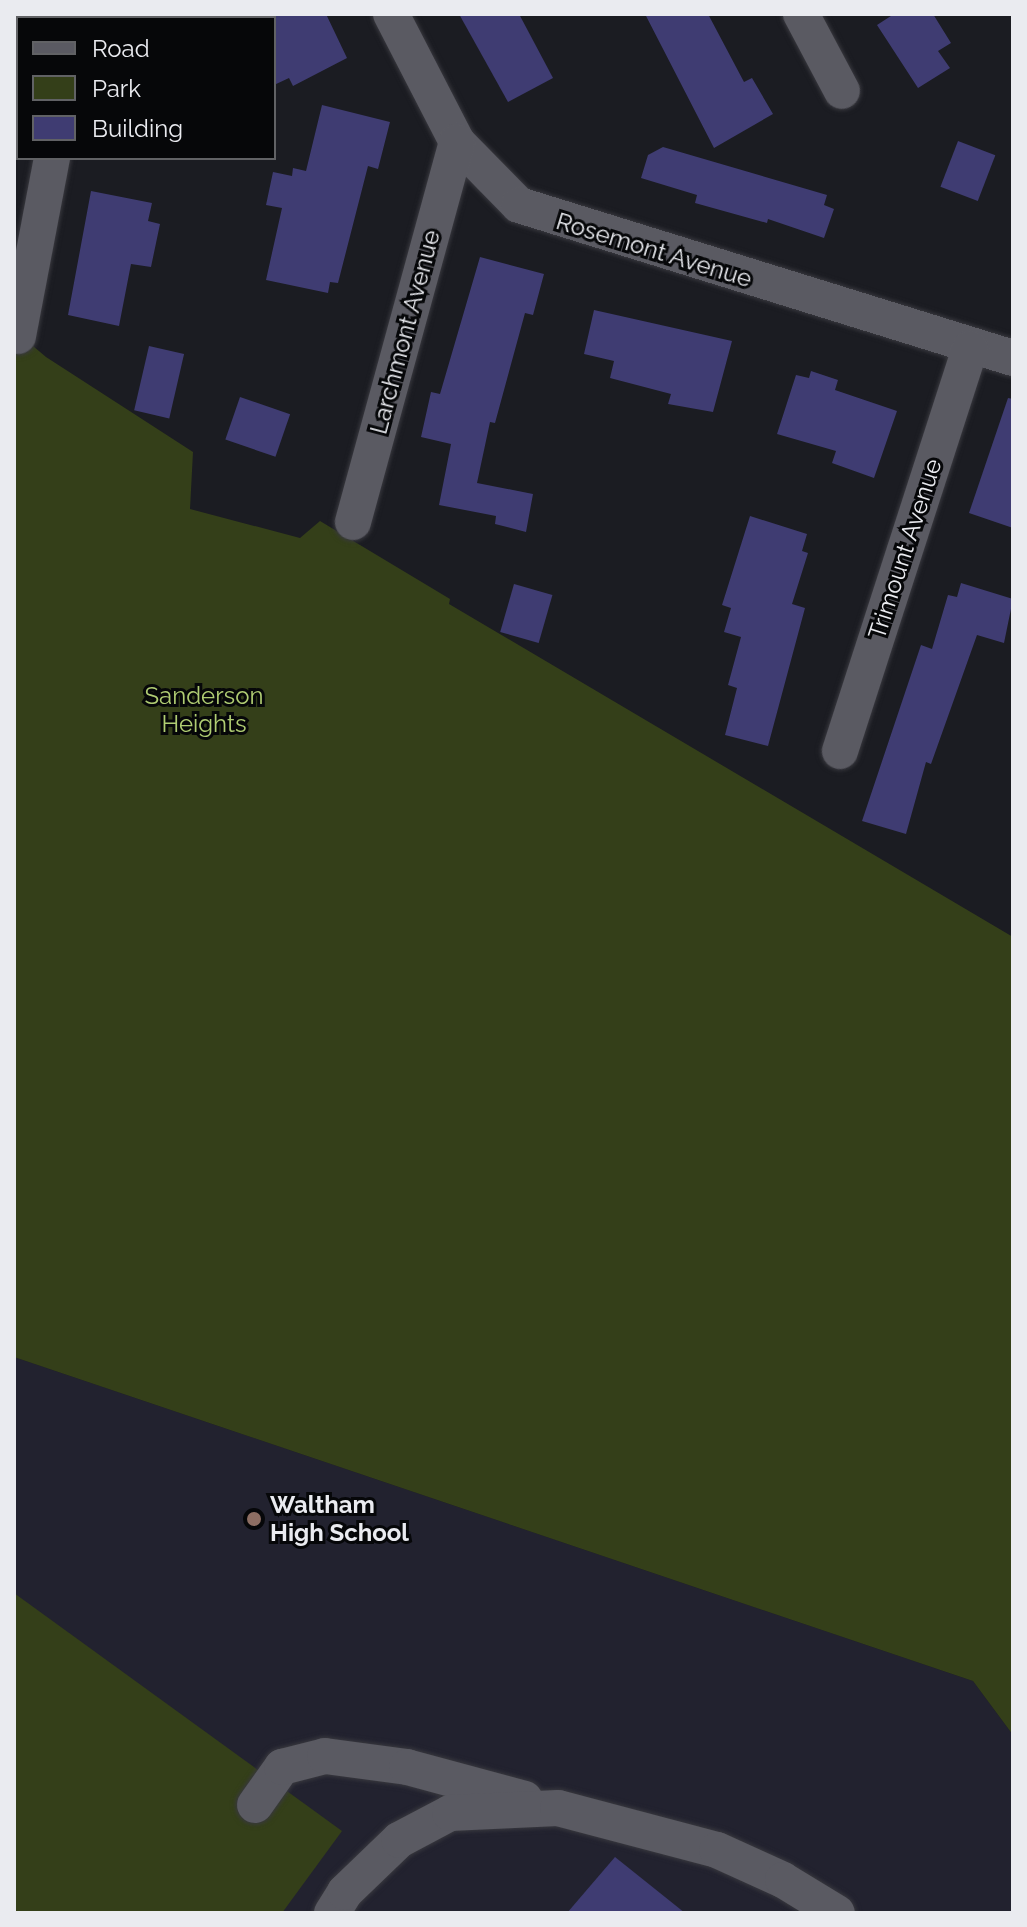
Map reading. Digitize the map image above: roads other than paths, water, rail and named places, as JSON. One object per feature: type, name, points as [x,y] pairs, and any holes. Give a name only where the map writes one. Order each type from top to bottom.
[{"type":"street","name":"Rosemont Avenue","points":[[391,14],[457,142],[519,205],[558,221],[970,348],[1013,358]]},
{"type":"street","points":[[801,14],[842,91]]},
{"type":"street","name":"Larchmont Avenue","points":[[353,522],[457,142]]},
{"type":"street","points":[[18,336],[52,160]]},
{"type":"street","name":"Trimount Avenue","points":[[840,751],[970,348]]},
{"type":"street","points":[[255,1805],[282,1767],[325,1756],[407,1767],[717,1850],[783,1880],[837,1913]]},
{"type":"street","points":[[332,1913],[345,1892],[399,1840],[450,1813],[558,1808]]},
{"type":"place","name":"Waltham High School","points":[[254,1519]]},
{"type":"park label","name":"Sanderson Heights","points":[[204,710]]}]
